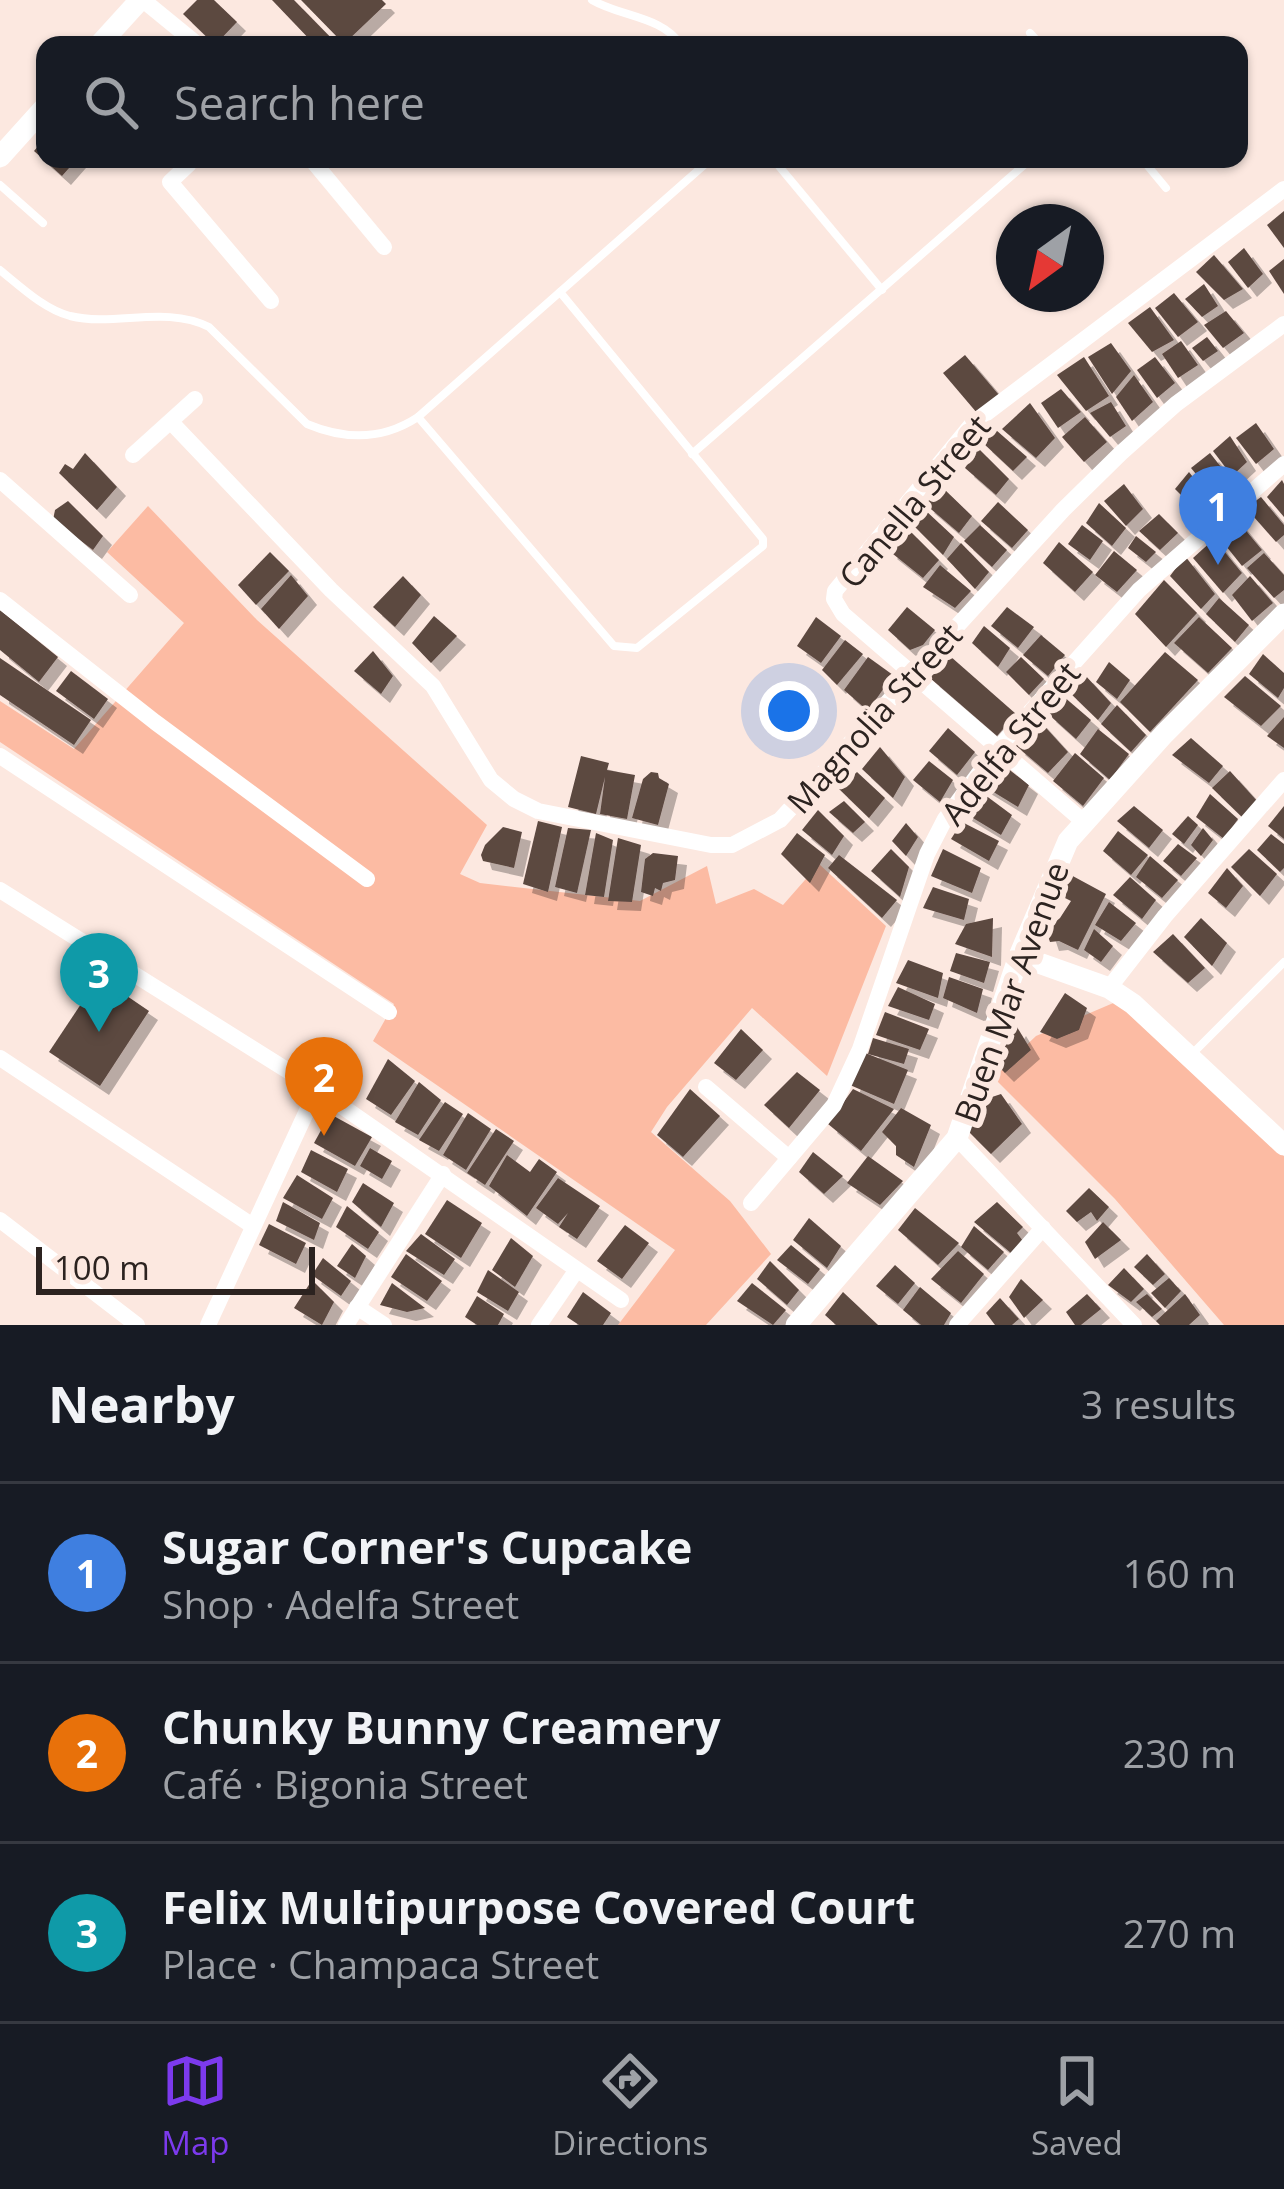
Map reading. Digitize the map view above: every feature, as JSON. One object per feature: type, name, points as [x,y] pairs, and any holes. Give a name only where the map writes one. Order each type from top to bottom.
[{"type":"street","points":[[107,36],[141,0],[187,36]]},
{"type":"street","points":[[0,157],[36,117]]},
{"type":"street","points":[[185,168],[170,182],[271,301]]},
{"type":"street","points":[[318,168],[383,247]]},
{"type":"street","name":"Canella Street","points":[[914,674],[844,614],[834,599],[838,584],[972,424],[1284,189]]},
{"type":"street","name":"Magnolia Street","points":[[171,422],[316,576],[433,686],[490,781],[538,811],[711,845],[732,845],[780,820],[1120,453],[1176,404],[1284,324]]},
{"type":"street","points":[[133,455],[195,399]]},
{"type":"street","name":"Adelfa Street","points":[[751,1203],[833,1105],[860,1049],[927,854],[945,819],[997,749],[1139,590],[1284,464]]},
{"type":"street","points":[[0,480],[130,595]]},
{"type":"street","points":[[0,600],[368,879]]},
{"type":"street","name":"Buen Mar Avenue","points":[[796,1325],[957,1138],[1019,956],[1059,856],[1164,734],[1284,614]]},
{"type":"street","points":[[914,674],[1084,822]]},
{"type":"street","points":[[0,756],[389,1012]]},
{"type":"street","points":[[1109,988],[1284,780]]},
{"type":"street","points":[[0,890],[317,1089],[621,1300]]},
{"type":"street","points":[[1019,956],[1109,988],[1133,1004],[1284,1145]]},
{"type":"street","points":[[0,1058],[253,1226]]},
{"type":"street","points":[[706,1087],[789,1158]]},
{"type":"street","points":[[208,1325],[317,1089]]},
{"type":"street","points":[[957,1138],[1134,1325]]},
{"type":"street","points":[[346,1325],[443,1174]]},
{"type":"street","points":[[0,1220],[137,1325]]},
{"type":"street","points":[[965,1322],[1042,1228]]},
{"type":"street","points":[[539,1325],[576,1271]]},
{"type":"street","points":[[357,1307],[384,1325]]},
{"type":"lane","points":[[592,0],[624,16],[660,24],[675,36]]},
{"type":"lane","points":[[1030,33],[1033,36]]},
{"type":"lane","points":[[0,270],[55,310],[75,317],[190,317],[208,327],[307,424],[325,432],[384,434],[418,417],[700,168]]},
{"type":"lane","points":[[780,168],[882,290]]},
{"type":"lane","points":[[692,454],[1020,168]]},
{"type":"lane","points":[[1149,168],[1166,188]]},
{"type":"lane","points":[[0,185],[43,223]]},
{"type":"lane","points":[[418,417],[614,646],[624,650],[637,648],[763,546],[763,538],[560,292]]},
{"type":"lane","points":[[1189,1057],[1284,962]]},
{"type":"shaded area","points":[[148,506],[257,620],[487,825],[460,874],[480,883],[640,901],[707,866],[716,904],[754,889],[783,905],[819,864],[886,926],[827,1076],[752,1008],[651,1132],[730,1201],[771,1254],[706,1325],[618,1325],[675,1250],[373,1041],[394,1004],[0,742],[0,701],[74,749],[184,623],[107,552]]},
{"type":"shaded area","points":[[1118,1001],[1284,1156],[1284,1325],[1224,1325],[1115,1199],[993,1077],[1036,1036]]},
{"type":"building","points":[[197,0],[214,0],[237,22],[224,36],[206,36],[183,14]]},
{"type":"building","points":[[272,0],[294,0],[329,36],[306,36]]},
{"type":"building","points":[[301,0],[382,0],[386,4],[352,36],[336,36]]},
{"type":"building","points":[[1284,211],[1284,248],[1267,225]]},
{"type":"building","points":[[1244,248],[1263,274],[1248,288],[1228,262]]},
{"type":"building","points":[[1214,255],[1243,289],[1224,300],[1196,272]]},
{"type":"building","points":[[1284,259],[1284,294],[1269,271]]},
{"type":"building","points":[[1204,284],[1218,306],[1202,317],[1185,299]]},
{"type":"building","points":[[1174,293],[1198,322],[1178,337],[1155,308]]},
{"type":"building","points":[[1150,307],[1174,340],[1152,352],[1128,323]]},
{"type":"building","points":[[1226,311],[1244,333],[1223,348],[1204,325]]},
{"type":"building","points":[[1207,337],[1218,351],[1203,361],[1192,348]]},
{"type":"building","points":[[1181,341],[1198,365],[1178,378],[1162,354]]},
{"type":"building","points":[[1111,343],[1131,371],[1112,394],[1088,357]]},
{"type":"building","points":[[965,355],[999,395],[977,413],[943,373]]},
{"type":"building","points":[[1084,357],[1109,396],[1086,411],[1057,375]]},
{"type":"building","points":[[1155,357],[1175,383],[1157,398],[1137,370]]},
{"type":"building","points":[[1134,375],[1153,402],[1132,421],[1116,397]]},
{"type":"building","points":[[1061,389],[1081,412],[1058,428],[1041,403]]},
{"type":"building","points":[[1111,402],[1126,426],[1110,437],[1090,413]]},
{"type":"building","points":[[1030,403],[1055,438],[1036,458],[1002,429]]},
{"type":"building","points":[[1085,417],[1107,442],[1084,462],[1062,437]]},
{"type":"building","points":[[1256,423],[1274,449],[1256,464],[1236,438]]},
{"type":"building","points":[[996,430],[1027,457],[1013,471],[983,443]]},
{"type":"building","points":[[1230,436],[1247,462],[1232,476],[1213,451]]},
{"type":"building","points":[[978,448],[1009,479],[996,495],[965,468]]},
{"type":"building","points":[[85,453],[117,487],[97,510],[59,473],[65,464],[73,469]]},
{"type":"building","points":[[1210,453],[1228,476],[1210,491],[1191,468]]},
{"type":"building","points":[[1189,472],[1212,502],[1198,512],[1175,489]]},
{"type":"building","points":[[1282,480],[1284,484],[1284,517],[1267,497]]},
{"type":"building","points":[[1124,484],[1143,509],[1126,526],[1104,501]]},
{"type":"building","points":[[943,488],[972,516],[959,533],[925,504]]},
{"type":"building","points":[[1261,497],[1284,525],[1284,535],[1276,542],[1246,508]]},
{"type":"building","points":[[68,501],[103,536],[93,550],[53,520],[55,510]]},
{"type":"building","points":[[998,502],[1028,530],[1012,548],[981,521]]},
{"type":"building","points":[[1099,503],[1126,528],[1112,546],[1086,523]]},
{"type":"building","points":[[925,510],[954,537],[943,555],[911,523]]},
{"type":"building","points":[[1159,514],[1178,533],[1160,550],[1139,531]]},
{"type":"building","points":[[1238,521],[1262,550],[1242,566],[1218,536]]},
{"type":"building","points":[[980,525],[1007,550],[992,567],[964,541]]},
{"type":"building","points":[[1082,525],[1103,541],[1090,560],[1068,544]]},
{"type":"building","points":[[908,529],[939,560],[923,578],[888,550]]},
{"type":"building","points":[[1136,536],[1156,552],[1146,562],[1128,548]]},
{"type":"building","points":[[1214,539],[1242,573],[1223,593],[1193,558]]},
{"type":"building","points":[[1059,542],[1093,572],[1075,592],[1043,563]]},
{"type":"building","points":[[961,543],[989,572],[975,589],[947,559]]},
{"type":"building","points":[[1114,551],[1137,570],[1117,592],[1095,575]]},
{"type":"building","points":[[270,552],[289,571],[256,605],[238,585]]},
{"type":"building","points":[[1264,553],[1284,575],[1284,590],[1274,598],[1247,568]]},
{"type":"building","points":[[1185,556],[1215,594],[1201,609],[1170,576]]},
{"type":"building","points":[[940,565],[971,591],[955,608],[923,587]]},
{"type":"building","points":[[291,575],[308,596],[279,629],[261,609]]},
{"type":"building","points":[[403,576],[421,595],[395,627],[373,607]]},
{"type":"building","points":[[1250,576],[1273,603],[1252,621],[1232,595]]},
{"type":"building","points":[[1164,580],[1197,613],[1166,647],[1135,614]]},
{"type":"building","points":[[1219,598],[1249,625],[1235,642],[1206,614]]},
{"type":"building","points":[[907,607],[935,630],[923,645],[910,650],[888,630]]},
{"type":"building","points":[[1007,607],[1034,627],[1018,648],[991,626]]},
{"type":"building","points":[[0,610],[58,657],[39,682],[0,650]]},
{"type":"building","points":[[434,616],[457,636],[431,663],[412,643]]},
{"type":"building","points":[[816,617],[841,636],[821,663],[797,646]]},
{"type":"building","points":[[1199,617],[1232,648],[1208,673],[1174,643]]},
{"type":"building","points":[[984,626],[1010,648],[998,667],[972,643]]},
{"type":"building","points":[[1041,635],[1065,655],[1048,676],[1023,655]]},
{"type":"building","points":[[845,640],[863,654],[837,685],[822,670]]},
{"type":"building","points":[[373,651],[393,676],[381,694],[354,671]]},
{"type":"building","points":[[1165,652],[1198,680],[1150,732],[1120,702]]},
{"type":"building","points":[[1263,654],[1284,673],[1278,698],[1249,674]]},
{"type":"building","points":[[950,656],[1016,714],[997,736],[930,678]]},
{"type":"building","points":[[868,657],[893,675],[868,711],[844,690]]},
{"type":"building","points":[[1021,657],[1044,679],[1029,695],[1006,672]]},
{"type":"building","points":[[0,658],[91,720],[74,745],[0,695]]},
{"type":"building","points":[[1109,662],[1130,680],[1117,699],[1096,682]]},
{"type":"building","points":[[71,671],[108,699],[94,719],[56,691]]},
{"type":"building","points":[[1084,674],[1111,703],[1098,720],[1068,691]]},
{"type":"building","points":[[1245,676],[1281,706],[1261,726],[1224,697]]},
{"type":"building","points":[[1063,696],[1091,720],[1076,739],[1047,713]]},
{"type":"building","points":[[1117,705],[1146,735],[1131,752],[1101,724]]},
{"type":"building","points":[[1284,717],[1284,748],[1267,736]]},
{"type":"building","points":[[1038,719],[1068,752],[1048,773],[1016,746]]},
{"type":"building","points":[[948,728],[975,752],[957,775],[929,751]]},
{"type":"building","points":[[1098,729],[1129,754],[1110,780],[1080,754]]},
{"type":"building","points":[[1191,738],[1223,766],[1209,783],[1172,755]]},
{"type":"building","points":[[880,747],[905,777],[893,798],[862,769]]},
{"type":"building","points":[[1075,753],[1104,778],[1083,806],[1053,781]]},
{"type":"building","points":[[581,756],[609,763],[607,770],[635,775],[627,819],[600,814],[605,777],[596,814],[568,807]]},
{"type":"building","points":[[997,760],[1029,785],[1018,807],[982,785]]},
{"type":"building","points":[[929,761],[953,780],[940,802],[913,780]]},
{"type":"building","points":[[1230,771],[1258,802],[1243,818],[1212,788]]},
{"type":"building","points":[[651,772],[669,784],[658,825],[632,818],[643,779]]},
{"type":"building","points":[[857,772],[885,798],[869,818],[839,789]]},
{"type":"building","points":[[977,789],[1012,815],[1001,835],[963,812]]},
{"type":"building","points":[[1210,794],[1238,819],[1224,839],[1196,817]]},
{"type":"building","points":[[844,801],[865,822],[853,833],[829,812]]},
{"type":"building","points":[[1134,806],[1163,830],[1149,848],[1117,821]]},
{"type":"building","points":[[1284,806],[1284,839],[1268,826]]},
{"type":"building","points":[[818,810],[844,836],[832,855],[802,830]]},
{"type":"building","points":[[1188,816],[1198,825],[1184,844],[1172,834]]},
{"type":"building","points":[[538,821],[562,827],[548,892],[523,884]]},
{"type":"building","points":[[962,822],[999,841],[989,861],[951,839]]},
{"type":"building","points":[[906,823],[918,837],[906,856],[892,841]]},
{"type":"building","points":[[503,827],[522,832],[514,868],[483,861],[481,855]]},
{"type":"building","points":[[568,828],[591,830],[577,893],[555,887]]},
{"type":"building","points":[[1203,828],[1213,840],[1201,856],[1191,845]]},
{"type":"building","points":[[1118,831],[1148,855],[1131,875],[1103,851]]},
{"type":"building","points":[[596,833],[613,840],[604,897],[585,895]]},
{"type":"building","points":[[797,833],[825,855],[810,883],[781,854]]},
{"type":"building","points":[[1271,834],[1284,844],[1280,872],[1257,850]]},
{"type":"building","points":[[618,838],[641,845],[632,902],[608,901]]},
{"type":"building","points":[[1178,844],[1197,858],[1181,876],[1163,861]]},
{"type":"building","points":[[891,849],[909,867],[900,897],[871,871]]},
{"type":"building","points":[[943,849],[981,868],[972,893],[931,876]]},
{"type":"building","points":[[1249,849],[1277,874],[1260,896],[1231,867]]},
{"type":"building","points":[[653,853],[678,856],[675,880],[663,883],[661,891],[655,888],[653,896],[641,892],[645,859]]},
{"type":"building","points":[[839,855],[897,900],[882,918],[828,868]]},
{"type":"building","points":[[1150,856],[1178,880],[1162,898],[1136,877]]},
{"type":"building","points":[[1227,868],[1243,886],[1226,908],[1208,893]]},
{"type":"building","points":[[1069,874],[1106,894],[1078,950],[1050,942],[1046,930],[1071,901],[1061,896]]},
{"type":"building","points":[[1130,877],[1156,900],[1142,919],[1113,895]]},
{"type":"building","points":[[933,887],[969,899],[964,920],[923,908]]},
{"type":"building","points":[[1109,902],[1136,923],[1121,941],[1095,925]]},
{"type":"building","points":[[993,918],[992,957],[955,944],[966,924]]},
{"type":"building","points":[[1201,918],[1227,943],[1212,966],[1184,937]]},
{"type":"building","points":[[1094,929],[1113,946],[1101,962],[1084,950]]},
{"type":"building","points":[[1173,934],[1205,968],[1188,983],[1153,952]]},
{"type":"building","points":[[956,953],[990,962],[984,983],[950,971]]},
{"type":"building","points":[[908,960],[943,973],[938,998],[896,983]]},
{"type":"building","points":[[99,977],[149,1011],[100,1086],[49,1052]]},
{"type":"building","points":[[949,977],[983,989],[977,1013],[943,998]]},
{"type":"building","points":[[898,987],[935,1004],[929,1020],[888,1006]]},
{"type":"building","points":[[1065,993],[1087,1008],[1079,1030],[1057,1039],[1040,1032]]},
{"type":"building","points":[[885,1012],[929,1029],[920,1050],[876,1035]]},
{"type":"building","points":[[1017,1027],[1031,1050],[1005,1073],[995,1063]]},
{"type":"building","points":[[741,1029],[763,1050],[736,1080],[714,1063]]},
{"type":"building","points":[[873,1038],[909,1049],[904,1064],[868,1054]]},
{"type":"building","points":[[863,1052],[908,1070],[894,1104],[850,1085]]},
{"type":"building","points":[[388,1059],[415,1081],[391,1115],[366,1099]]},
{"type":"building","points":[[797,1072],[820,1090],[789,1128],[764,1105]]},
{"type":"building","points":[[419,1082],[441,1100],[418,1135],[395,1122]]},
{"type":"building","points":[[690,1089],[720,1116],[683,1157],[657,1135]]},
{"type":"building","points":[[853,1089],[894,1109],[861,1151],[828,1124]]},
{"type":"building","points":[[1001,1094],[1022,1124],[991,1154],[967,1130],[977,1120],[973,1112],[986,1099]]},
{"type":"building","points":[[445,1102],[463,1114],[439,1151],[419,1140]]},
{"type":"building","points":[[901,1108],[931,1125],[914,1167],[896,1155],[896,1146],[882,1132]]},
{"type":"building","points":[[468,1113],[491,1129],[466,1170],[443,1155]]},
{"type":"building","points":[[330,1114],[372,1137],[355,1166],[314,1143]]},
{"type":"building","points":[[496,1129],[514,1141],[485,1185],[467,1173]]},
{"type":"building","points":[[370,1148],[392,1161],[382,1179],[360,1166]]},
{"type":"building","points":[[311,1150],[348,1169],[337,1192],[301,1172]]},
{"type":"building","points":[[813,1152],[843,1176],[824,1194],[799,1172]]},
{"type":"building","points":[[507,1155],[530,1172],[539,1159],[557,1172],[527,1216],[489,1186]]},
{"type":"building","points":[[868,1156],[903,1181],[880,1205],[847,1183]]},
{"type":"building","points":[[297,1175],[333,1198],[322,1219],[283,1198]]},
{"type":"building","points":[[558,1178],[600,1206],[577,1239],[559,1227],[568,1213],[558,1224],[536,1208]]},
{"type":"building","points":[[363,1183],[394,1203],[381,1227],[352,1202]]},
{"type":"building","points":[[1089,1188],[1109,1207],[1097,1221],[1091,1212],[1077,1222],[1066,1211]]},
{"type":"building","points":[[447,1200],[482,1223],[461,1258],[425,1234]]},
{"type":"building","points":[[283,1202],[320,1223],[314,1240],[276,1221]]},
{"type":"building","points":[[997,1202],[1023,1227],[1017,1233],[1023,1241],[1011,1253],[974,1222]]},
{"type":"building","points":[[347,1206],[379,1232],[368,1249],[336,1227]]},
{"type":"building","points":[[915,1208],[959,1243],[938,1265],[898,1230]]},
{"type":"building","points":[[809,1218],[841,1246],[827,1268],[793,1240]]},
{"type":"building","points":[[1103,1222],[1121,1240],[1095,1259],[1085,1242]]},
{"type":"building","points":[[269,1224],[306,1243],[296,1264],[259,1245]]},
{"type":"building","points":[[625,1225],[649,1243],[622,1279],[597,1261]]},
{"type":"building","points":[[974,1226],[1004,1252],[988,1270],[961,1247]]},
{"type":"building","points":[[421,1234],[455,1259],[444,1275],[406,1251]]},
{"type":"building","points":[[511,1238],[533,1256],[515,1287],[492,1270]]},
{"type":"building","points":[[352,1244],[366,1256],[355,1278],[337,1266]]},
{"type":"building","points":[[791,1245],[820,1269],[808,1284],[777,1260]]},
{"type":"building","points":[[958,1251],[984,1274],[961,1303],[931,1279]]},
{"type":"building","points":[[406,1254],[442,1281],[427,1301],[391,1277]]},
{"type":"building","points":[[1147,1254],[1165,1274],[1153,1285],[1134,1267]]},
{"type":"building","points":[[323,1258],[351,1281],[341,1296],[312,1275]]},
{"type":"building","points":[[770,1261],[799,1290],[787,1305],[757,1279]]},
{"type":"building","points":[[895,1265],[915,1283],[898,1304],[876,1286]]},
{"type":"building","points":[[1124,1268],[1144,1289],[1131,1302],[1108,1285]]},
{"type":"building","points":[[488,1270],[519,1292],[508,1311],[477,1292]]},
{"type":"building","points":[[1169,1278],[1181,1291],[1165,1308],[1151,1293]]},
{"type":"building","points":[[1021,1279],[1043,1300],[1024,1318],[1009,1297]]},
{"type":"building","points":[[312,1280],[334,1302],[322,1325],[294,1308]]},
{"type":"building","points":[[392,1283],[425,1308],[407,1312],[380,1305]]},
{"type":"building","points":[[752,1283],[786,1310],[773,1325],[737,1301]]},
{"type":"building","points":[[920,1287],[951,1313],[944,1325],[921,1325],[903,1310]]},
{"type":"building","points":[[583,1292],[611,1313],[603,1325],[579,1325],[567,1317]]},
{"type":"building","points":[[843,1292],[878,1325],[836,1325],[825,1315]]},
{"type":"building","points":[[1087,1294],[1101,1309],[1075,1325],[1066,1312]]},
{"type":"building","points":[[1147,1294],[1162,1309],[1152,1317],[1136,1302]]},
{"type":"building","points":[[1185,1294],[1200,1315],[1189,1325],[1160,1325],[1156,1321]]},
{"type":"building","points":[[477,1296],[504,1314],[498,1325],[477,1325],[465,1317]]},
{"type":"building","points":[[1000,1298],[1019,1319],[1012,1325],[995,1325],[986,1313]]},
{"type":"place","name":"Sugar Corner's Cupcake","points":[[1218,565]]},
{"type":"place","name":"Felix Multipurpose Covered Court","points":[[99,1032]]},
{"type":"place","name":"Chunky Bunny Creamery","points":[[324,1136]]}]
